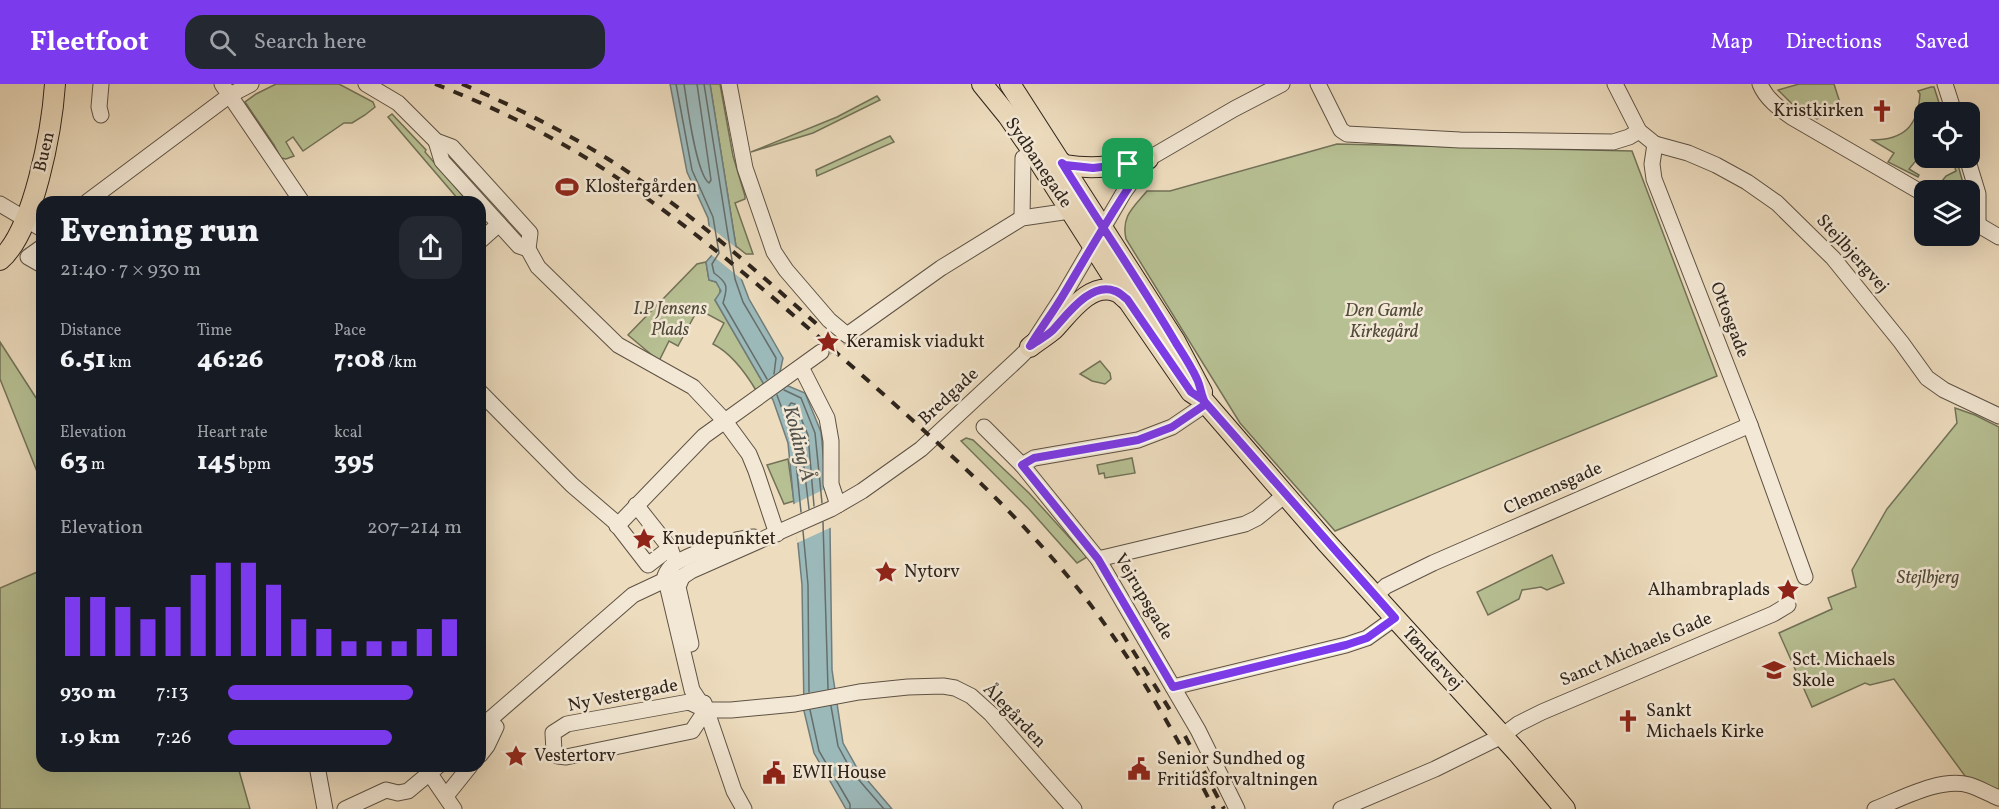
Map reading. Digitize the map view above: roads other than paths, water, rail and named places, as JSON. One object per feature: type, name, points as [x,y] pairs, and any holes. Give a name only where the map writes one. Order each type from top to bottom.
[{"type":"main road","name":"Buen","points":[[38,196],[54,110],[55,84]]},
{"type":"main road","name":"Sydbanegade","points":[[982,84],[1008,116],[1071,211],[1097,237]]},
{"type":"main road","name":"Sydbanegade","points":[[1010,84],[1062,163],[1097,237]]},
{"type":"main road","points":[[1062,163],[1093,168],[1119,166],[1148,159]]},
{"type":"main road","name":"Buen","points":[[0,260],[33,221],[36,205]]},
{"type":"main road","name":"Tøndervej","points":[[1097,237],[1127,299],[1191,392],[1205,402],[1375,596],[1502,735],[1565,809]]},
{"type":"main road","name":"Tøndervej","points":[[1097,237],[1175,341],[1197,379],[1205,402]]},
{"type":"main road","points":[[1030,346],[1051,332],[1078,303],[1091,294],[1106,289],[1115,291],[1127,299]]},
{"type":"street","points":[[101,84],[99,107],[101,115]]},
{"type":"street","points":[[94,196],[226,90],[250,84]]},
{"type":"street","points":[[366,84],[398,103],[436,141],[452,147],[530,233],[528,249],[538,267],[618,345],[693,387],[724,420],[749,454],[756,471],[773,535]]},
{"type":"street","points":[[729,84],[745,168],[768,241],[786,270],[830,320],[847,335],[941,268],[1022,218],[1071,211]]},
{"type":"street","points":[[1318,84],[1341,130],[1347,134],[1460,140],[1613,142],[1639,131]]},
{"type":"street","points":[[1615,84],[1639,131],[1655,144]]},
{"type":"street","points":[[1760,84],[1762,90],[1775,105],[1793,118],[1914,188]]},
{"type":"street","points":[[1945,84],[1951,102]]},
{"type":"street","points":[[1148,159],[1276,86]]},
{"type":"street","points":[[226,90],[298,196]]},
{"type":"street","points":[[436,141],[442,161],[474,196]]},
{"type":"street","name":"Stejlbjergvej","points":[[1655,144],[1688,153],[1716,165],[1747,182],[1777,203],[1833,258],[1901,342],[1926,378],[1944,390],[1999,416]]},
{"type":"street","name":"Ottosgade","points":[[1655,144],[1652,164],[1654,179],[1750,425],[1805,577]]},
{"type":"street","points":[[1022,218],[1023,158],[1033,152]]},
{"type":"street","name":"Bredgade","points":[[486,723],[633,595],[665,579],[682,578],[691,571],[835,507],[862,491],[921,449],[1030,346],[1065,293],[1124,192],[1148,159]]},
{"type":"street","points":[[0,204],[33,221]]},
{"type":"street","points":[[486,210],[519,246],[528,249]]},
{"type":"street","points":[[486,236],[499,224]]},
{"type":"street","points":[[1980,226],[1999,237]]},
{"type":"street","points":[[36,251],[28,257],[36,262]]},
{"type":"street","points":[[486,401],[572,485],[618,526],[704,436],[821,352]]},
{"type":"street","points":[[795,371],[827,418],[831,441],[831,484],[835,507]]},
{"type":"street","points":[[1022,465],[1034,458],[1138,440],[1172,427],[1205,402]]},
{"type":"street","name":"Clemensgade","points":[[1375,596],[1386,586],[1433,563],[1750,425]]},
{"type":"street","name":"Vejrupsgade","points":[[984,427],[1022,465],[1098,559],[1198,730],[1237,809]]},
{"type":"street","points":[[1098,559],[1245,524],[1257,518],[1285,495]]},
{"type":"street","points":[[636,505],[673,556],[665,579],[692,690],[706,710]]},
{"type":"street","name":"Bredgade","points":[[618,526],[648,565],[732,541],[773,535]]},
{"type":"street","points":[[682,578],[678,587],[706,710],[734,791],[744,809]]},
{"type":"street","name":"Sanct Michaels Gade","points":[[1341,809],[1435,768],[1502,735],[1542,712],[1773,614],[1788,605]]},
{"type":"street","points":[[1173,687],[1346,645],[1367,638],[1395,618]]},
{"type":"street","name":"Ålegården","points":[[706,710],[802,703],[908,687],[955,688],[971,696],[991,714],[1074,809]]},
{"type":"street","name":"Ny Vestergade","points":[[689,702],[706,710],[692,730],[566,757],[558,756],[554,751],[553,733],[567,724],[689,702]]},
{"type":"street","points":[[486,724],[496,727],[486,747]]},
{"type":"street","points":[[318,772],[325,809]]},
{"type":"street","points":[[346,809],[386,790],[398,793],[408,791],[432,772]]},
{"type":"street","points":[[435,772],[450,802]]},
{"type":"street","points":[[450,802],[457,783],[465,772]]},
{"type":"street","points":[[1875,809],[1948,783],[1968,784],[1993,801]]},
{"type":"water","name":"Kolding Å","points":[[670,84],[710,84],[741,278],[749,299],[783,358],[780,372],[788,386],[805,393],[821,432],[830,528],[832,670],[843,743],[857,768],[892,809],[846,809],[814,753],[804,711],[802,585],[788,443],[773,400],[715,300],[721,291],[716,282],[709,280],[706,262],[713,254],[708,218],[687,172]]},
{"type":"tunnel","points":[[821,352],[847,335]]},
{"type":"railway","points":[[435,84],[477,101],[557,141],[596,164],[666,212],[767,293],[954,458],[1039,543],[1090,604],[1125,653],[1156,704],[1214,809]]},
{"type":"railway","points":[[462,84],[549,125],[630,173],[714,236],[820,327]]},
{"type":"railway","points":[[1122,633],[1170,710]]},
{"type":"railway","points":[[1185,736],[1224,809]]},
{"type":"place","name":"Kristkirken","points":[[1882,111]]},
{"type":"place","name":"Klostergården","points":[[567,187]]},
{"type":"place","name":"Keramisk viadukt","points":[[828,342]]},
{"type":"place","name":"Knudepunktet","points":[[644,539]]},
{"type":"place","name":"Nytorv","points":[[886,572]]},
{"type":"place","name":"Alhambraplads","points":[[1788,590]]},
{"type":"place","name":"Sct. Michaels Skole","points":[[1774,670]]},
{"type":"place","name":"Sankt Michaels Kirke","points":[[1628,721]]},
{"type":"place","name":"Vestertorv","points":[[516,756]]},
{"type":"place","name":"Senior Sundhed og Fritidsforvaltningen","points":[[1139,769]]},
{"type":"place","name":"EWII House","points":[[774,773]]},
{"type":"park label","name":"I.P Jensens Plads","points":[[670,319]]},
{"type":"park label","name":"Den Gamle Kirkegård","points":[[1384,321]]},
{"type":"park label","name":"Stejlbjerg","points":[[1928,578]]}]
